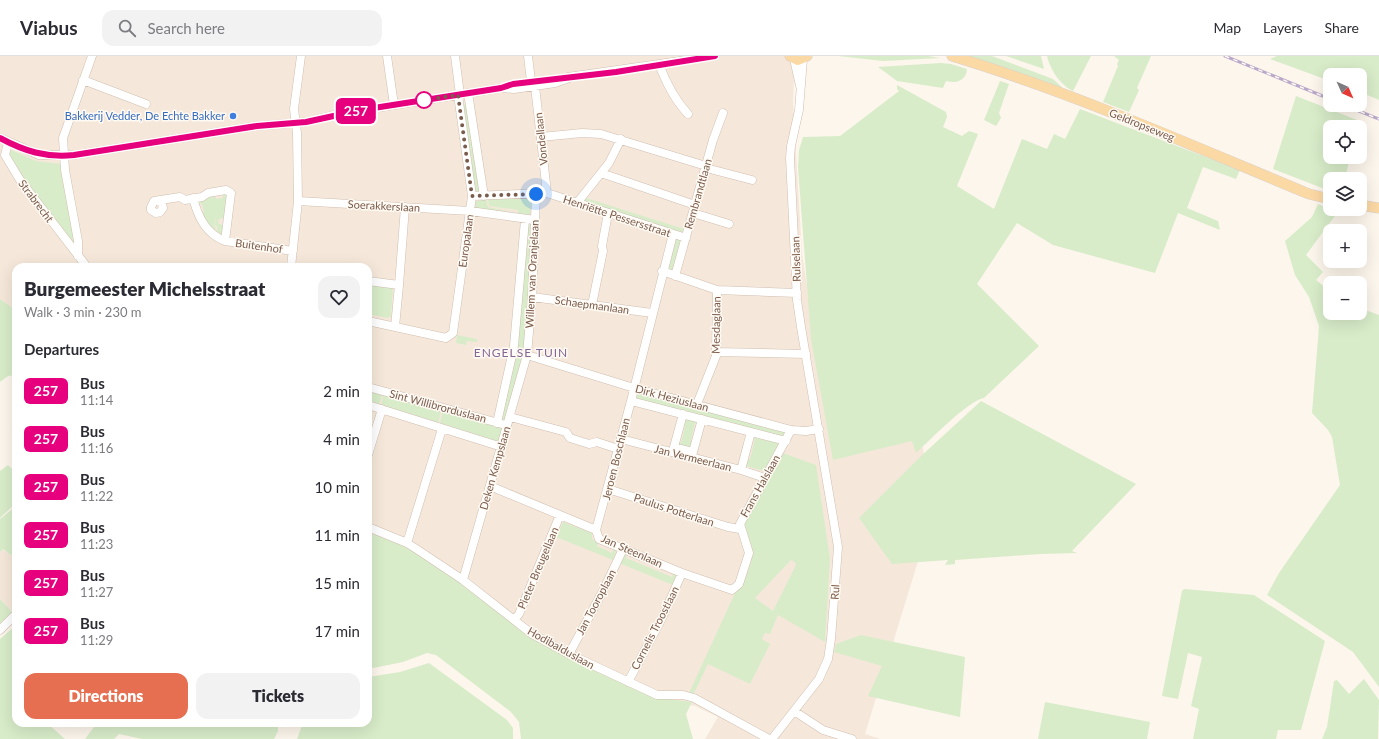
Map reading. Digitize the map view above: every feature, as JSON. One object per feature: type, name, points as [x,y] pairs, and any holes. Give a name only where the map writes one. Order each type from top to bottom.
[{"type":"main road","name":"Geldropseweg","points":[[952,56],[988,67],[1126,118],[1309,194],[1323,197]]},
{"type":"main road","points":[[1367,206],[1379,208]]},
{"type":"street","points":[[78,256],[78,241],[63,156],[64,135],[92,56]]},
{"type":"street","points":[[292,263],[298,202],[294,109],[301,56]]},
{"type":"street","points":[[387,56],[394,105]]},
{"type":"street","points":[[455,56],[484,196]]},
{"type":"street","name":"Vondellaan","points":[[528,56],[541,137],[547,193]]},
{"type":"street","points":[[4,140],[39,155],[63,156],[257,126],[271,121],[295,120],[338,114],[501,88],[513,84],[533,84],[715,56]]},
{"type":"street","name":"Rulselaan","points":[[798,58],[801,89],[800,110],[791,146],[790,158],[797,293],[819,429]]},
{"type":"street","points":[[659,64],[668,88],[677,102],[688,114]]},
{"type":"street","points":[[83,80],[146,104]]},
{"type":"street","name":"Europalaan","points":[[395,327],[448,337],[452,333],[472,196],[462,94]]},
{"type":"street","name":"Rembrandtlaan","points":[[675,276],[723,113]]},
{"type":"street","points":[[541,137],[582,133],[601,134],[752,180]]},
{"type":"street","points":[[577,203],[609,163],[621,139]]},
{"type":"street","name":"Strabrecht","points":[[4,140],[4,152],[6,159],[20,180],[84,263]]},
{"type":"street","points":[[601,173],[695,205]]},
{"type":"street","name":"Buitenhof","points":[[161,200],[180,197],[185,200],[202,197],[208,193],[226,190],[231,193],[225,241]]},
{"type":"street","points":[[472,196],[547,193]]},
{"type":"street","name":"Henriëtte Pessersstraat","points":[[547,193],[686,238]]},
{"type":"street","name":"Willem van Oranjelaan","points":[[527,355],[532,296],[536,194]]},
{"type":"street","name":"Buitenhof","points":[[193,198],[203,224],[225,241],[293,251]]},
{"type":"street","name":"Soerakkerslaan","points":[[298,202],[470,211],[525,220],[535,220]]},
{"type":"street","points":[[372,322],[395,327],[405,207]]},
{"type":"street","points":[[592,305],[603,251],[602,246],[608,213]]},
{"type":"street","points":[[693,213],[729,224]]},
{"type":"street","name":"Willem van Oranjelaan","points":[[512,356],[525,220]]},
{"type":"street","name":"Rembrandtlaan","points":[[634,388],[662,271],[673,234]]},
{"type":"street","points":[[662,271],[717,290],[797,293]]},
{"type":"street","points":[[372,282],[399,285]]},
{"type":"street","name":"Mesdaglaan","points":[[697,404],[715,362],[717,290]]},
{"type":"street","name":"Schaepmanlaan","points":[[532,296],[652,313]]},
{"type":"street","points":[[716,352],[806,354]]},
{"type":"street","name":"Deken Kempslaan","points":[[463,580],[527,355]]},
{"type":"street","name":"Dirk Heziuslaan","points":[[527,355],[634,388],[791,430],[806,431],[819,429]]},
{"type":"street","name":"Deken Kempslaan","points":[[497,423],[512,356]]},
{"type":"street","name":"Sint Willibrorduslaan","points":[[372,388],[497,423],[509,421],[566,432],[570,438],[589,444],[597,442],[618,449]]},
{"type":"street","name":"Jeroen Boschlaan","points":[[596,530],[634,388]]},
{"type":"street","name":"Dirk Heziuslaan","points":[[631,401],[786,441]]},
{"type":"street","name":"Sint Willibrorduslaan","points":[[372,406],[502,447]]},
{"type":"street","points":[[372,442],[382,409]]},
{"type":"street","name":"Dirk Heziuslaan","points":[[683,414],[674,447],[693,452],[702,419]]},
{"type":"street","points":[[407,543],[442,429]]},
{"type":"street","name":"Rul","points":[[772,739],[819,679],[828,659],[831,639],[838,547],[819,429]]},
{"type":"street","name":"Frans Halslaan","points":[[735,589],[739,584],[749,553],[740,529],[740,524],[791,430]]},
{"type":"street","points":[[741,470],[751,432]]},
{"type":"street","name":"Jan Vermeerlaan","points":[[621,439],[741,470],[765,478]]},
{"type":"street","name":"Jan Steenlaan","points":[[490,486],[596,530],[599,539],[682,573],[729,589],[735,589]]},
{"type":"street","name":"Paulus Potterlaan","points":[[608,489],[728,527],[740,529]]},
{"type":"street","name":"Pieter Breugellaan","points":[[514,620],[519,614],[560,515]]},
{"type":"street","name":"Hodibalduslaan","points":[[372,529],[407,543],[463,580],[532,634],[569,654],[657,695],[683,695],[694,698],[769,739]]},
{"type":"street","name":"Jan Tooroplaan","points":[[569,654],[603,591],[623,549]]},
{"type":"street","name":"Cornelis Troostlaan","points":[[628,682],[662,618],[682,573]]},
{"type":"street","points":[[0,630],[12,618]]},
{"type":"street","points":[[794,711],[823,730],[852,739]]},
{"type":"shaded area","points":[[0,56],[795,56],[793,101],[802,254],[834,456],[919,430],[925,458],[919,558],[865,734],[881,739],[705,739],[718,717],[695,706],[671,702],[586,666],[372,532],[372,263],[12,263],[12,308],[0,299]]},
{"type":"shaded area","points":[[2,549],[11,555],[12,554],[12,612],[0,599],[0,552]]},
{"type":"green space","points":[[838,56],[928,56],[940,58],[883,61]]},
{"type":"green space","points":[[969,56],[992,56],[1053,79],[1068,93]]},
{"type":"green space","points":[[1006,56],[1041,56],[1044,69]]},
{"type":"green space","points":[[1047,56],[1091,56],[1073,91],[1064,85],[1056,76],[1050,66]]},
{"type":"green space","points":[[1114,56],[1151,56],[1137,88],[1139,90],[1129,112],[1103,102],[1118,66],[1117,64],[1119,60]]},
{"type":"green space","points":[[1277,56],[1379,56],[1379,100],[1367,95],[1367,68],[1323,68],[1323,78],[1270,59]]},
{"type":"green space","points":[[941,63],[951,64],[967,69],[965,76],[957,82],[946,81],[943,88],[897,81],[878,67]]},
{"type":"green space","points":[[1000,81],[1009,84],[999,113],[1001,118],[996,126],[984,120]]},
{"type":"green space","points":[[897,85],[946,112],[947,117],[943,127],[962,136],[969,131],[978,134],[957,186],[994,209],[1022,139],[1047,149],[1054,134],[1065,139],[1080,109],[1240,170],[1236,179],[1203,167],[1187,208],[1218,221],[1220,230],[1178,213],[1155,273],[1053,245],[1017,223],[977,284],[1039,346],[984,398],[977,400],[959,413],[916,453],[912,441],[833,460],[811,339],[798,167],[799,150],[803,137],[840,136],[899,91],[897,89]]},
{"type":"green space","points":[[1296,96],[1323,107],[1323,112],[1337,112],[1357,120],[1323,120],[1323,164],[1348,164],[1347,172],[1323,172],[1323,188],[1273,169]]},
{"type":"green space","points":[[468,104],[481,191],[477,194],[475,192],[462,105]]},
{"type":"green space","points":[[9,149],[36,161],[62,164],[75,243],[73,244],[21,179],[8,156]]},
{"type":"green space","points":[[223,192],[229,195],[225,218],[219,219],[218,223],[224,226],[224,234],[221,237],[216,232],[218,227],[215,226],[216,215],[214,227],[216,227],[214,233],[201,214],[204,212],[202,204],[196,203],[208,195],[215,195],[216,199],[223,198]]},
{"type":"green space","points":[[530,197],[532,200],[530,215],[517,216],[518,210],[489,206],[488,199]]},
{"type":"green space","points":[[586,198],[684,229],[683,233],[583,201]]},
{"type":"green space","points":[[486,199],[488,207],[516,213],[516,216],[474,208],[474,202]]},
{"type":"green space","points":[[1318,204],[1323,206],[1323,216],[1335,216],[1329,224],[1323,224],[1323,232],[1306,255],[1323,272],[1316,280],[1323,286],[1323,320],[1367,320],[1367,311],[1379,315],[1379,687],[1353,652],[1267,595],[1279,573],[1340,485],[1332,437],[1328,430],[1312,413],[1319,326],[1309,297],[1295,275],[1285,241],[1312,217]]},
{"type":"green space","points":[[526,223],[531,223],[529,297],[525,348],[506,421],[501,421]]},
{"type":"green space","points":[[677,238],[682,241],[673,271],[668,270],[675,239]]},
{"type":"green space","points":[[372,284],[393,287],[391,316],[388,318],[372,315]]},
{"type":"green space","points":[[0,299],[12,308],[12,376],[8,376],[0,382]]},
{"type":"green space","points":[[457,335],[477,339],[477,342],[467,341],[466,345],[456,343]]},
{"type":"green space","points":[[372,390],[383,393],[379,406],[372,403]]},
{"type":"green space","points":[[384,393],[441,411],[438,424],[381,406]]},
{"type":"green space","points":[[638,393],[785,432],[783,437],[636,399]]},
{"type":"green space","points":[[981,401],[1136,484],[1072,551],[1077,553],[955,560],[955,564],[945,565],[948,560],[892,564],[859,518],[920,457]]},
{"type":"green space","points":[[443,410],[503,428],[500,441],[497,442],[440,423]]},
{"type":"green space","points":[[684,419],[697,420],[698,426],[695,423],[691,440],[694,445],[691,448],[678,445],[678,440],[681,443],[685,427],[682,422]]},
{"type":"green space","points":[[753,437],[778,443],[779,445],[764,471],[746,466],[746,461],[750,459],[755,439],[752,440]]},
{"type":"green space","points":[[783,453],[816,465],[830,559],[825,642],[778,615],[770,634],[765,633],[762,639],[770,644],[750,684],[708,664],[694,693],[689,693],[735,593],[741,586],[750,567],[752,550],[744,522]],"holes":[[[791,560],[795,562],[796,565],[773,611],[755,598]]]},
{"type":"green space","points":[[8,465],[12,469],[12,507],[0,518],[0,471]]},
{"type":"green space","points":[[12,509],[11,555],[3,549],[0,552],[0,519]]},
{"type":"green space","points":[[563,522],[592,533],[592,539],[598,543],[597,546],[612,553],[614,549],[616,551],[613,560],[556,537]]},
{"type":"green space","points":[[372,532],[407,547],[460,583],[520,628],[659,698],[692,702],[686,714],[693,739],[521,739],[519,722],[511,712],[436,655],[427,653],[403,662],[372,668]]},
{"type":"green space","points":[[627,553],[626,558],[672,577],[674,572],[677,575],[673,585],[619,563],[623,556]]},
{"type":"green space","points":[[1184,589],[1254,595],[1325,641],[1301,730],[1278,730],[1276,739],[1193,739],[1199,709],[1191,706],[1202,657],[1188,653],[1178,699],[1162,696],[1182,591]]},
{"type":"green space","points":[[0,599],[12,612],[0,624]]},
{"type":"green space","points":[[12,628],[12,727],[52,727],[65,739],[0,739],[0,639]]},
{"type":"green space","points":[[861,635],[965,657],[960,717],[868,696],[882,666],[834,652],[836,644]]},
{"type":"green space","points":[[429,663],[507,720],[513,728],[513,739],[297,739],[302,727],[372,727],[372,676],[400,672]]},
{"type":"green space","points":[[1364,679],[1379,700],[1378,739],[1322,739],[1327,727],[1334,681],[1337,680],[1349,694]]},
{"type":"green space","points":[[1045,702],[1150,722],[1147,739],[1038,739]]},
{"type":"green space","points":[[94,727],[278,727],[278,731],[274,739],[142,739],[119,734],[114,739],[85,739]]},
{"type":"railway","points":[[1225,56],[1323,96]]},
{"type":"railway","points":[[1362,112],[1379,119]]},
{"type":"bus line","name":"257","points":[[0,138],[39,155],[74,155],[257,126],[306,122],[338,114],[501,88],[513,84],[554,78],[616,72],[715,56]]},
{"type":"place","name":"Bakkerij Vedder, De Echte Bakker","points":[[233,116]]},
{"type":"district","name":"ENGELSE TUIN","points":[[521,353]]},
{"type":"route","points":[[424,100],[458,95],[471,179],[472,196],[536,194]]}]
